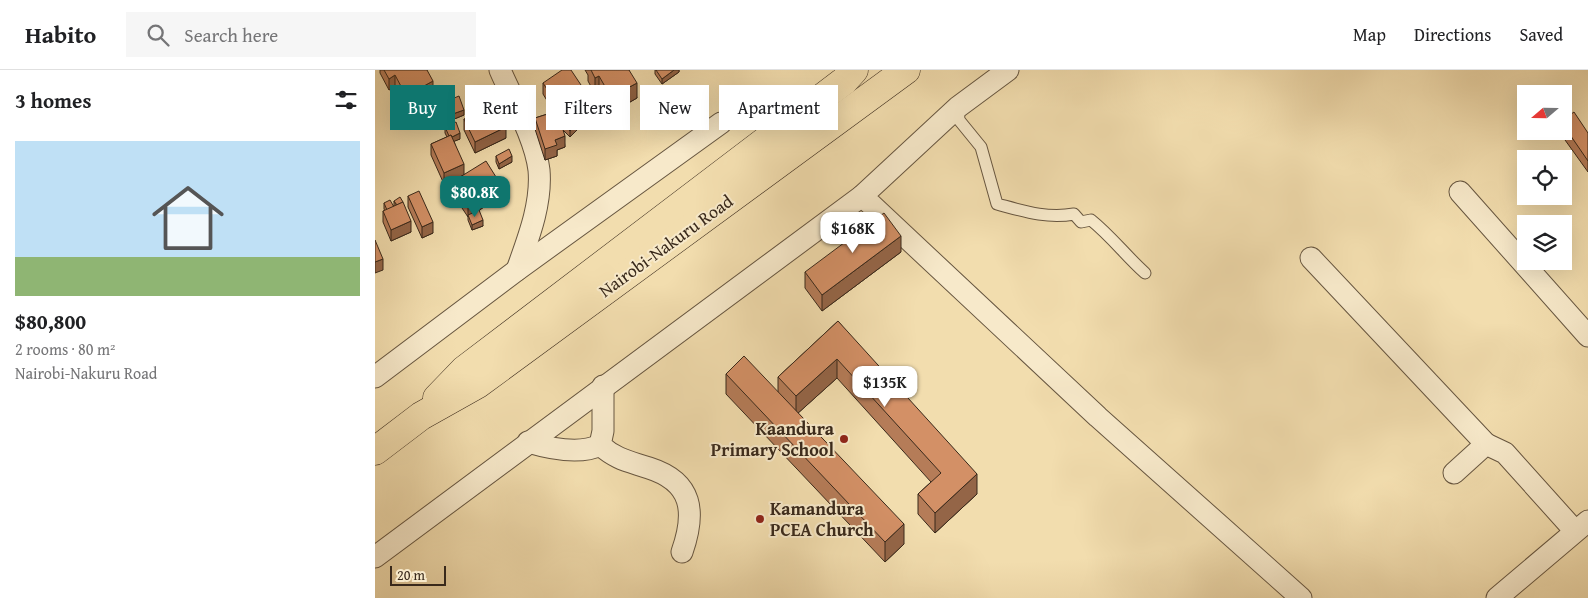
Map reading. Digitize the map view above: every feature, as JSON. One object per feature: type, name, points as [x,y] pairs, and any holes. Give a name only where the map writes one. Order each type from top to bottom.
[{"type":"highway","name":"Nairobi-Nakuru Road","points":[[421,416],[464,370],[844,81],[854,70]]},
{"type":"highway","name":"Nairobi-Nakuru Road","points":[[375,451],[421,416],[478,384],[906,70]]},
{"type":"street","points":[[500,70],[533,148],[539,169],[539,190],[535,213],[517,270]]},
{"type":"street","points":[[375,557],[603,386],[862,196],[958,107],[1008,70]]},
{"type":"street","points":[[375,377],[517,270],[719,124]]},
{"type":"street","points":[[1460,192],[1588,336]]},
{"type":"street","points":[[862,196],[1098,417],[1301,598]]},
{"type":"street","points":[[1311,258],[1487,444],[1505,453],[1581,526],[1497,598]]},
{"type":"street","points":[[600,445],[603,431],[603,386]]},
{"type":"street","points":[[528,442],[582,450],[592,449],[600,445]]},
{"type":"street","points":[[1454,473],[1487,444]]},
{"type":"street","points":[[600,445],[619,459],[649,468],[677,482],[688,502],[691,515],[689,531],[682,552]]},
{"type":"lane","points":[[958,107],[959,120],[981,147],[997,204],[1042,216],[1059,217],[1074,214],[1081,222],[1091,220],[1109,234],[1127,257],[1145,272]]},
{"type":"building","points":[[384,70],[427,70],[433,81],[426,85],[400,85],[395,75],[389,79]]},
{"type":"building","points":[[562,70],[571,70],[581,85],[546,85],[546,88],[543,83]]},
{"type":"building","points":[[591,70],[629,70],[637,83],[630,87],[630,85],[604,85],[599,76],[595,78]]},
{"type":"building","points":[[656,70],[674,70],[662,79]]},
{"type":"building","points":[[459,96],[464,110],[455,113],[455,98]]},
{"type":"building","points":[[1573,113],[1588,133],[1588,161],[1573,139]]},
{"type":"building","points":[[546,114],[546,130],[563,130],[565,136],[555,140],[557,145],[545,149],[536,118]]},
{"type":"building","points":[[455,122],[460,133],[452,137],[451,135],[449,136],[446,130],[455,130]]},
{"type":"building","points":[[469,130],[500,130],[475,142]]},
{"type":"building","points":[[451,135],[464,164],[444,173],[431,144]]},
{"type":"building","points":[[509,149],[512,156],[499,164],[496,156]]},
{"type":"building","points":[[486,161],[501,185],[468,206],[452,182]]},
{"type":"building","points":[[419,191],[433,222],[422,227],[408,196]]},
{"type":"building","points":[[400,197],[403,202],[397,205],[394,201]]},
{"type":"building","points":[[390,200],[394,207],[387,210],[384,203]]},
{"type":"building","points":[[403,202],[411,221],[391,230],[383,211]]},
{"type":"building","points":[[479,210],[483,220],[472,225],[468,215]]},
{"type":"building","points":[[884,213],[901,236],[822,295],[805,272]]},
{"type":"building","points":[[375,240],[383,259],[375,262]]},
{"type":"building","points":[[838,321],[977,474],[935,513],[918,494],[941,473],[837,359],[796,396],[778,377]]},
{"type":"building","points":[[744,356],[904,524],[885,542],[726,374]]},
{"type":"place","name":"Kaandura Primary School","points":[[844,439]]},
{"type":"place","name":"Kamandura PCEA Church","points":[[760,519]]}]
